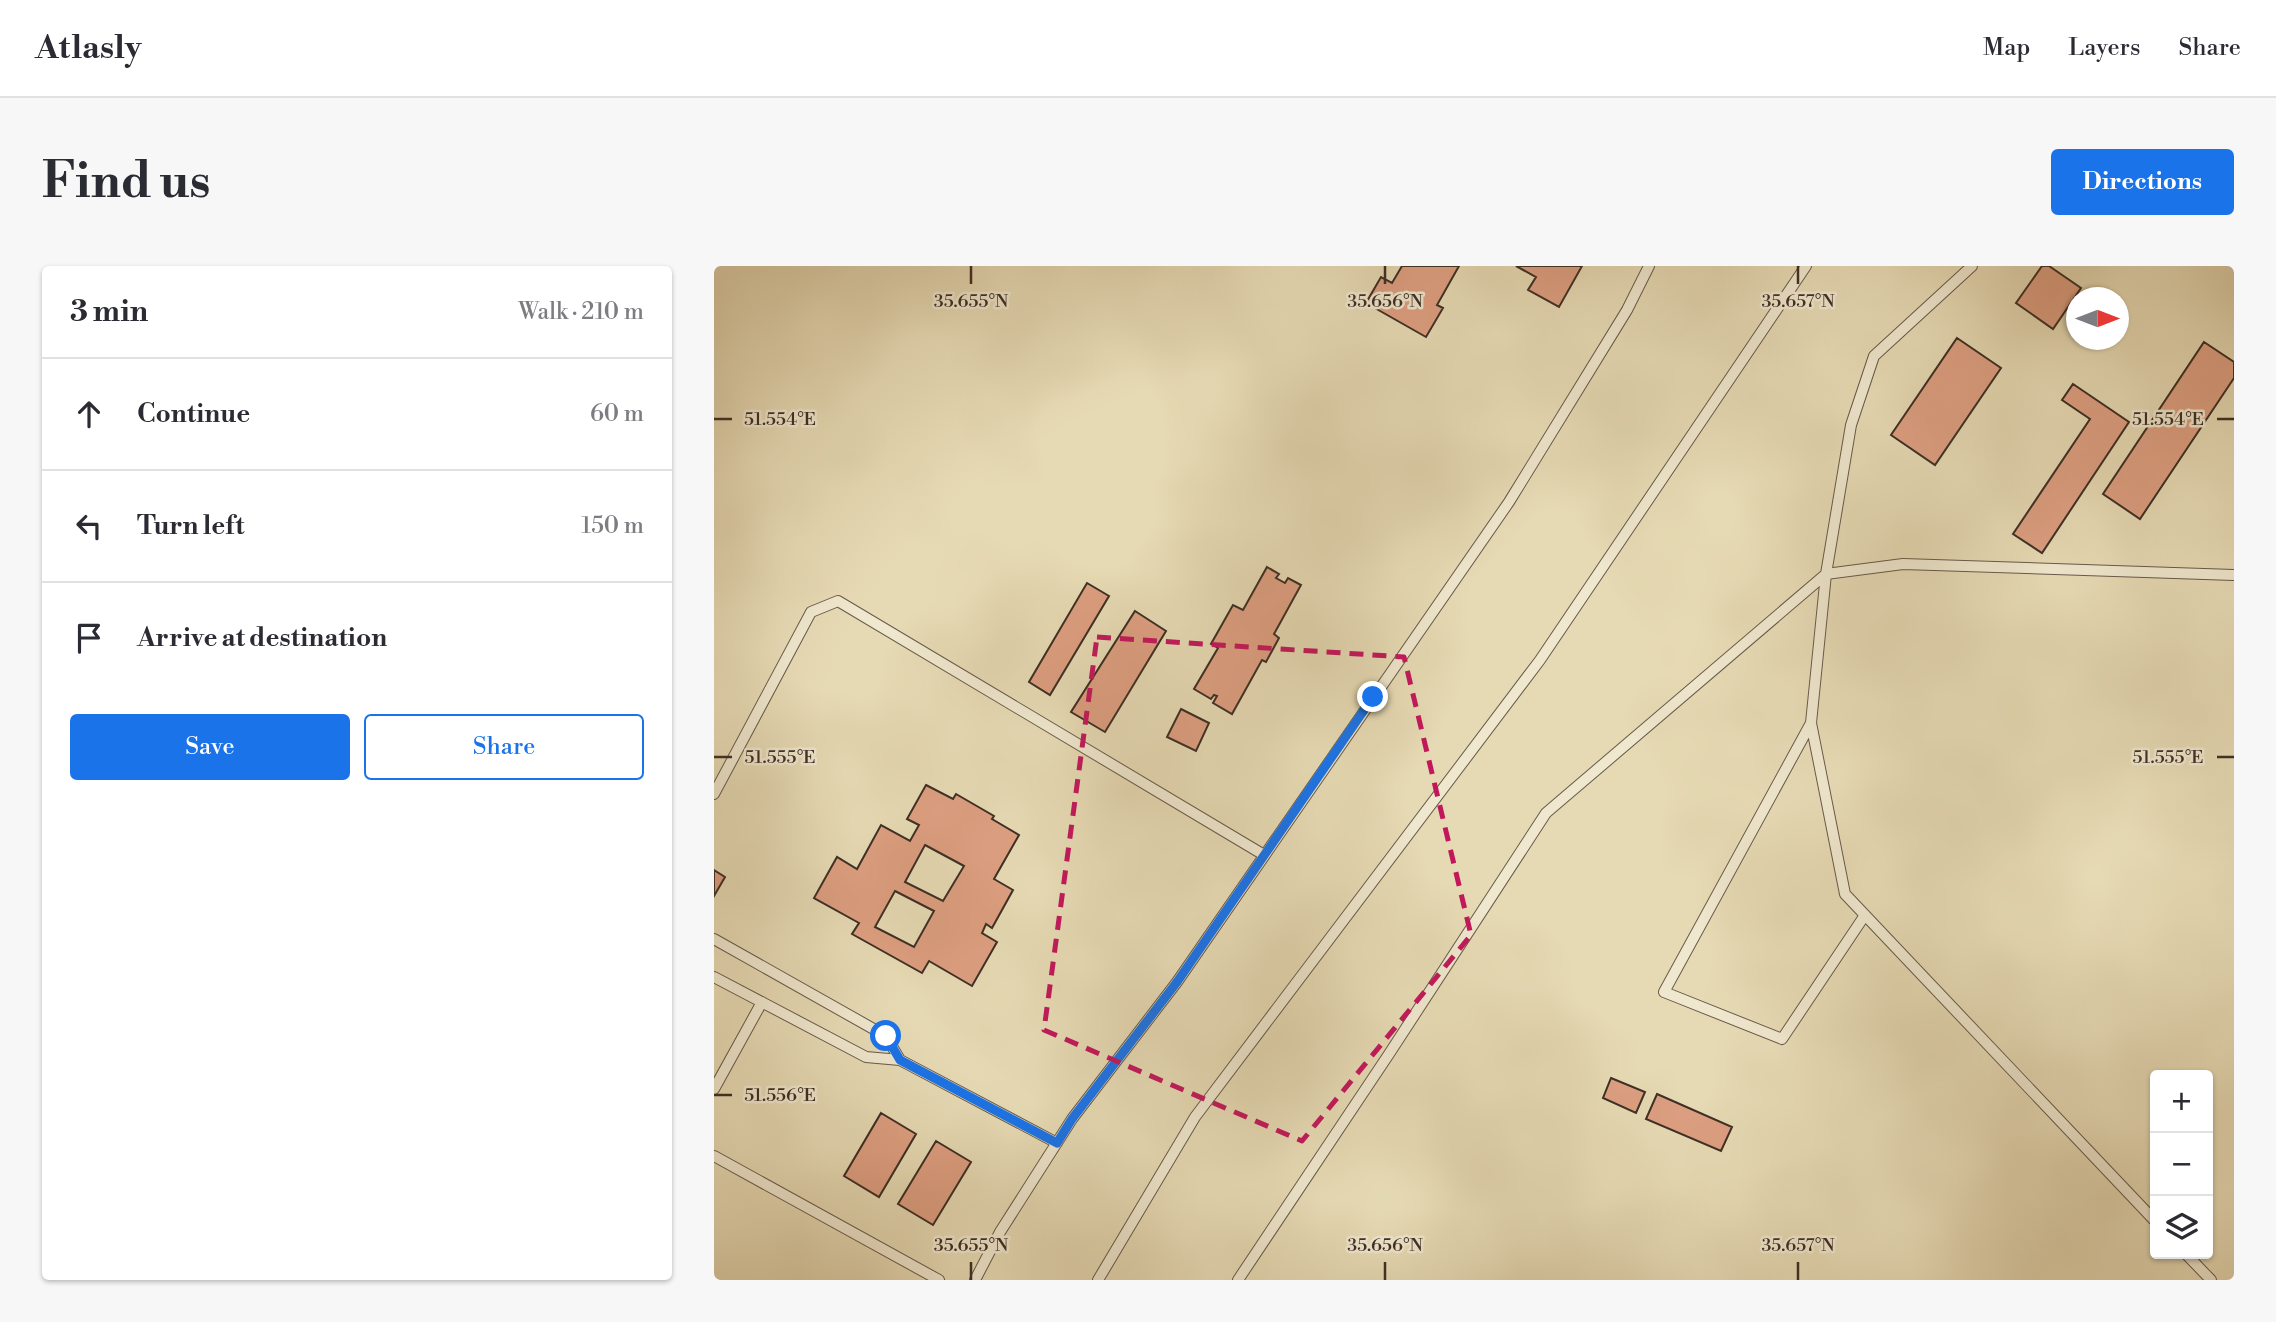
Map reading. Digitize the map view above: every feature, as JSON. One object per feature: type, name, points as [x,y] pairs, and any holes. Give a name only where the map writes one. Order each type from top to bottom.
[{"type":"lane","points":[[975,1280],[1000,1232],[1072,1119],[1177,982],[1509,502],[1627,310],[1649,266]]},
{"type":"lane","points":[[1098,1280],[1195,1118],[1541,660],[1805,266]]},
{"type":"lane","points":[[1972,266],[1874,356],[1851,425],[1826,574],[1811,723],[1845,894],[2150,1216]]},
{"type":"lane","points":[[1238,1280],[1546,813],[1826,574],[1903,564],[2234,575]]},
{"type":"lane","points":[[714,794],[811,612],[838,601],[1264,855]]},
{"type":"lane","points":[[1811,723],[1664,992],[1782,1039],[1865,915]]},
{"type":"lane","points":[[714,939],[886,1036],[900,1060]]},
{"type":"lane","points":[[714,977],[866,1057],[900,1060],[1057,1143]]},
{"type":"lane","points":[[714,1089],[762,1002]]},
{"type":"lane","points":[[714,1156],[939,1280]]},
{"type":"lane","points":[[2191,1259],[2211,1280]]},
{"type":"highlighted area","points":[[1097,637],[1404,657],[1471,935],[1302,1141],[1044,1030]]},
{"type":"building","points":[[1402,266],[1459,266],[1437,305],[1443,308],[1426,337],[1366,303],[1381,277],[1392,283]]},
{"type":"building","points":[[1516,266],[1582,266],[1559,307],[1528,290],[1536,277]]},
{"type":"building","points":[[2042,266],[2049,266],[2080,287],[2066,287],[2066,310],[2053,329],[2016,303]]},
{"type":"building","points":[[1957,338],[2001,368],[1935,465],[1891,435]]},
{"type":"building","points":[[2204,342],[2234,362],[2234,378],[2140,519],[2103,494]]},
{"type":"building","points":[[2073,384],[2129,422],[2042,553],[2013,534],[2090,419],[2062,400]]},
{"type":"building","points":[[1267,567],[1279,574],[1276,578],[1285,583],[1288,578],[1301,585],[1274,634],[1279,638],[1266,662],[1262,660],[1232,714],[1213,703],[1217,696],[1214,695],[1211,699],[1194,689],[1218,648],[1211,644],[1233,605],[1243,610]]},
{"type":"building","points":[[1087,583],[1109,596],[1050,695],[1029,682]]},
{"type":"building","points":[[1135,611],[1166,631],[1105,732],[1071,712]]},
{"type":"building","points":[[1181,709],[1209,723],[1196,751],[1167,737]]},
{"type":"building","points":[[926,785],[953,799],[956,794],[994,816],[992,819],[1019,835],[994,879],[1013,890],[992,928],[986,924],[982,933],[997,942],[972,986],[929,961],[922,973],[852,934],[859,923],[814,898],[837,857],[857,869],[881,825],[910,841],[919,825],[907,819]],"holes":[[[925,845],[964,866],[943,901],[905,882]],[[895,891],[934,911],[914,947],[875,927]]]},
{"type":"building","points":[[714,870],[725,877],[714,896]]},
{"type":"building","points":[[1611,1078],[1645,1092],[1636,1113],[1603,1098]]},
{"type":"building","points":[[1657,1094],[1732,1127],[1721,1151],[1646,1119]]},
{"type":"building","points":[[881,1113],[916,1134],[879,1197],[844,1176]]},
{"type":"building","points":[[936,1141],[971,1162],[933,1225],[898,1204]]},
{"type":"route","points":[[886,1036],[900,1060],[1057,1143],[1072,1119],[1177,982],[1373,697]]}]
